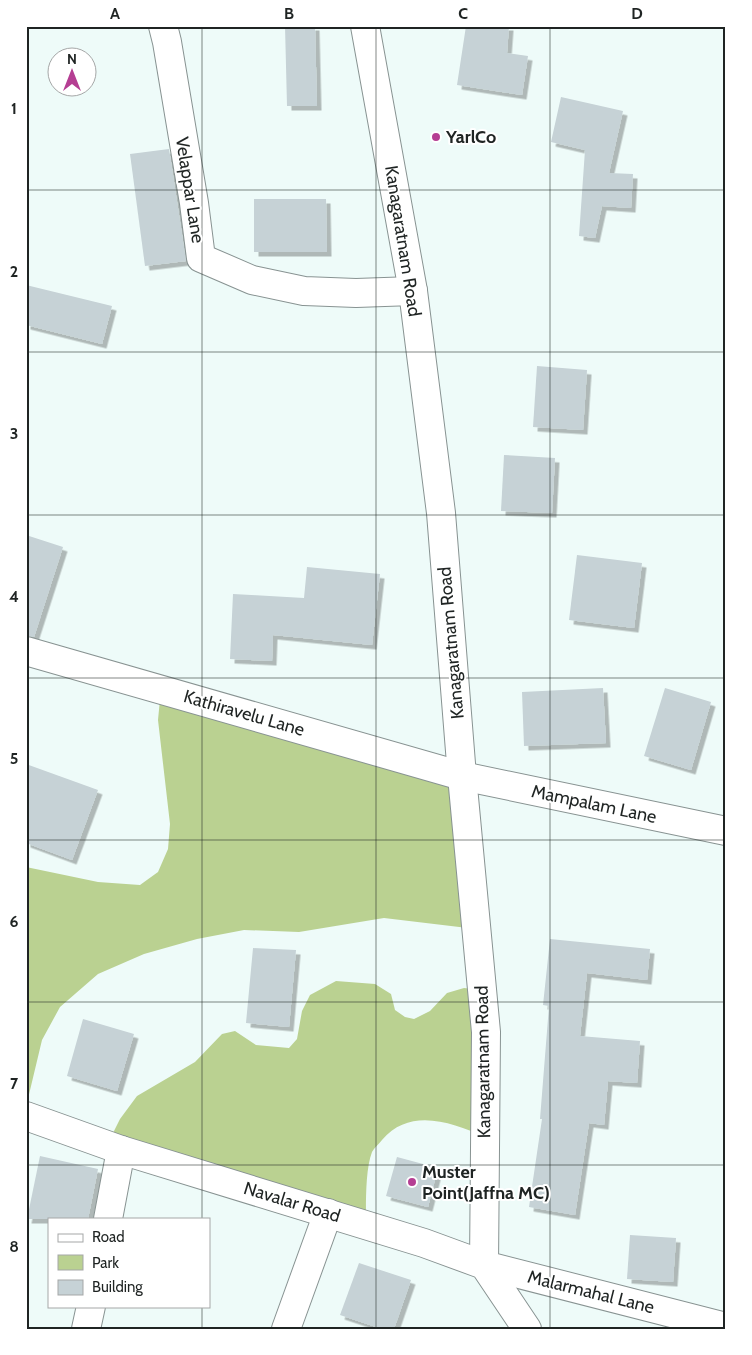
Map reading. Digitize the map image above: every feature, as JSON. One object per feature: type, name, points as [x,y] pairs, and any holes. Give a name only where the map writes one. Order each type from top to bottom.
[{"type":"street","name":"Velappar Lane","points":[[163,26],[194,203],[201,258],[252,280],[304,291],[356,293],[413,291]]},
{"type":"street","name":"Kanagaratnam Road","points":[[365,26],[413,291],[441,513],[462,776],[486,1032],[484,1265]]},
{"type":"street","name":"Kathiravelu Lane","points":[[26,651],[462,776]]},
{"type":"street","name":"Mampalam Lane","points":[[462,776],[726,831]]},
{"type":"street","name":"Navalar Road","points":[[26,1116],[121,1150],[424,1243],[484,1265]]},
{"type":"street","points":[[108,1218],[121,1150]]},
{"type":"street","points":[[286,1329],[328,1213]]},
{"type":"street","name":"Malarmahal Lane","points":[[484,1265],[726,1328]]},
{"type":"street","points":[[484,1265],[528,1329]]},
{"type":"street","points":[[86,1329],[91,1308]]},
{"type":"green space","points":[[161,689],[462,776],[476,929],[384,918],[299,932],[244,930],[197,939],[144,954],[98,974],[60,1007],[42,1040],[26,1107],[26,867],[98,882],[140,885],[158,872],[168,849],[170,824],[158,720]]},
{"type":"green space","points":[[336,981],[375,984],[391,994],[395,1010],[405,1017],[414,1019],[430,1011],[447,993],[464,988],[482,990],[485,1137],[458,1126],[431,1120],[405,1124],[393,1130],[372,1152],[366,1188],[366,1225],[107,1145],[120,1119],[137,1096],[195,1062],[222,1034],[235,1031],[256,1045],[289,1048],[297,1039],[302,1011],[310,995]]},
{"type":"building","points":[[285,26],[315,26],[317,106],[287,106]]},
{"type":"building","points":[[466,26],[509,26],[507,53],[528,56],[522,95],[457,85]]},
{"type":"building","points":[[561,97],[623,111],[609,173],[633,174],[631,208],[602,206],[595,238],[579,236],[585,150],[551,142]]},
{"type":"building","points":[[169,149],[186,261],[145,266],[130,154]]},
{"type":"building","points":[[254,199],[326,199],[327,252],[254,252]]},
{"type":"building","points":[[26,285],[112,306],[102,344],[26,325]]},
{"type":"building","points":[[537,366],[587,370],[583,430],[533,427]]},
{"type":"building","points":[[504,455],[555,458],[552,513],[501,511]]},
{"type":"building","points":[[26,535],[63,547],[34,637],[26,636]]},
{"type":"building","points":[[577,555],[642,563],[634,628],[569,620]]},
{"type":"building","points":[[307,567],[380,574],[372,645],[273,635],[272,661],[230,659],[233,594],[304,598]]},
{"type":"building","points":[[603,688],[606,743],[524,746],[522,692]]},
{"type":"building","points":[[665,688],[711,702],[691,770],[644,756]]},
{"type":"building","points":[[26,764],[98,790],[72,860],[26,843]]},
{"type":"building","points":[[550,939],[650,949],[647,980],[587,973],[580,1036],[640,1041],[637,1083],[608,1081],[604,1125],[589,1123],[575,1215],[529,1207],[542,1119],[540,1119],[549,1006],[543,1005]]},
{"type":"building","points":[[253,948],[296,950],[289,1027],[246,1023]]},
{"type":"building","points":[[83,1019],[134,1034],[117,1091],[67,1076]]},
{"type":"building","points":[[40,1156],[98,1169],[88,1218],[27,1219]]},
{"type":"building","name":"Muster Point(Jaffna MC)","points":[[397,1157],[438,1168],[428,1207],[386,1196]]},
{"type":"building","points":[[630,1235],[676,1238],[673,1282],[627,1279]]},
{"type":"building","points":[[359,1263],[411,1280],[394,1329],[382,1329],[340,1315]]},
{"type":"place","name":"YarlCo","points":[[436,137]]},
{"type":"place","name":"Muster Point(Jaffna MC)","points":[[412,1182]]}]
